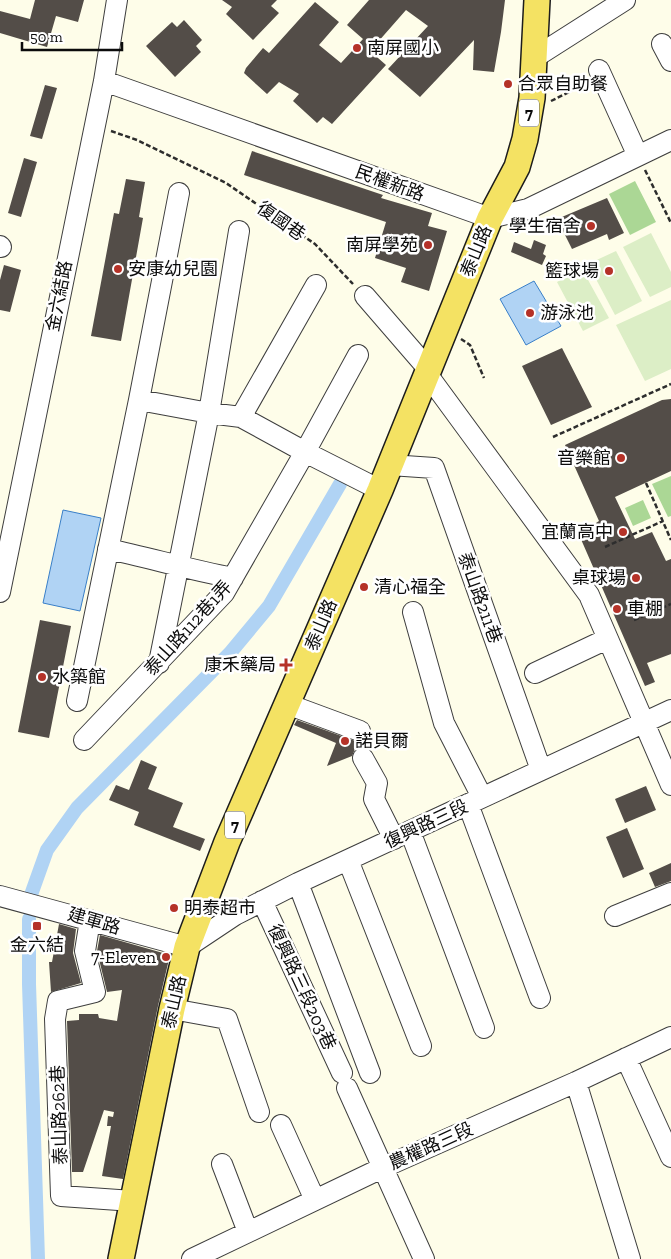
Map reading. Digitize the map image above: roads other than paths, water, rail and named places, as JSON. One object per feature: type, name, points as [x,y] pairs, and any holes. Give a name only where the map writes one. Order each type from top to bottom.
[{"type":"main road","name":"泰山路","points":[[121,1259],[172,1009],[187,947],[227,842],[380,490],[490,218],[517,167],[525,139],[532,98],[537,0]]},
{"type":"street","name":"金六結路","points":[[0,592],[104,81],[117,0]]},
{"type":"street","points":[[534,58],[625,0]]},
{"type":"street","points":[[599,70],[638,156]]},
{"type":"street","name":"民權新路","points":[[104,81],[490,218]]},
{"type":"street","points":[[490,218],[528,209],[671,140]]},
{"type":"street","points":[[76,701],[139,400],[179,193]]},
{"type":"street","points":[[159,663],[209,413],[239,231]]},
{"type":"street","points":[[241,417],[316,285]]},
{"type":"street","points":[[365,296],[428,372],[589,595],[671,785]]},
{"type":"street","name":"泰山路112巷1弄","points":[[84,740],[224,593],[358,355]]},
{"type":"street","points":[[139,400],[241,417],[380,490]]},
{"type":"street","name":"泰山路211巷","points":[[390,465],[434,468],[542,770]]},
{"type":"street","points":[[108,549],[233,578]]},
{"type":"street","points":[[413,612],[444,723],[475,801],[540,998]]},
{"type":"street","points":[[535,673],[607,639]]},
{"type":"street","points":[[287,704],[360,731]]},
{"type":"street","name":"復興路三段","points":[[187,947],[235,915],[298,883],[671,710]]},
{"type":"street","points":[[363,758],[377,783],[374,799],[402,835],[484,1028]]},
{"type":"street","points":[[348,860],[421,1046]]},
{"type":"street","points":[[298,883],[370,1073]]},
{"type":"street","points":[[615,916],[671,893]]},
{"type":"street","name":"建軍路","points":[[0,896],[187,947]]},
{"type":"street","name":"復興路三段203巷","points":[[262,901],[424,1259]]},
{"type":"street","name":"泰山路262巷","points":[[90,920],[85,951],[95,992],[58,1001],[55,1019],[61,1196],[133,1201]]},
{"type":"street","points":[[172,1009],[227,1019],[258,1112]]},
{"type":"street","name":"農權路三段","points":[[192,1259],[230,1251],[248,1232],[382,1168],[576,1082],[671,1037]]},
{"type":"street","points":[[626,1058],[671,1157]]},
{"type":"street","points":[[576,1082],[630,1259]]},
{"type":"street","points":[[281,1125],[314,1200]]},
{"type":"street","points":[[222,1164],[248,1232]]},
{"type":"water","name":"游泳池","points":[[534,281],[561,326],[526,345],[500,299]]},
{"type":"water","points":[[63,510],[101,518],[80,611],[43,603]]},
{"type":"waterway","points":[[32,892],[47,850],[77,808],[230,653],[269,606],[340,484]]},
{"type":"waterway","points":[[29,919],[29,984],[38,1259]]},
{"type":"place","name":"南屏國小","points":[[357,48]]},
{"type":"place","name":"合眾自助餐","points":[[508,84]]},
{"type":"place","name":"學生宿舍","points":[[591,226]]},
{"type":"place","name":"南屏學苑","points":[[428,245]]},
{"type":"place","name":"安康幼兒園","points":[[118,269]]},
{"type":"place","name":"籃球場","points":[[609,271]]},
{"type":"place","name":"游泳池","points":[[530,313]]},
{"type":"place","name":"音樂館","points":[[621,458]]},
{"type":"place","name":"宜蘭高中","points":[[623,532]]},
{"type":"place","name":"桌球場","points":[[636,578]]},
{"type":"place","name":"清心福全","points":[[364,587]]},
{"type":"place","name":"車棚","points":[[617,609]]},
{"type":"place","name":"康禾藥局","points":[[286,665]]},
{"type":"place","name":"水築館","points":[[42,677]]},
{"type":"place","name":"諾貝爾","points":[[345,741]]},
{"type":"place","name":"明泰超市","points":[[174,908]]},
{"type":"place","name":"金六結","points":[[37,926]]},
{"type":"place","name":"7-Eleven","points":[[166,957]]}]
